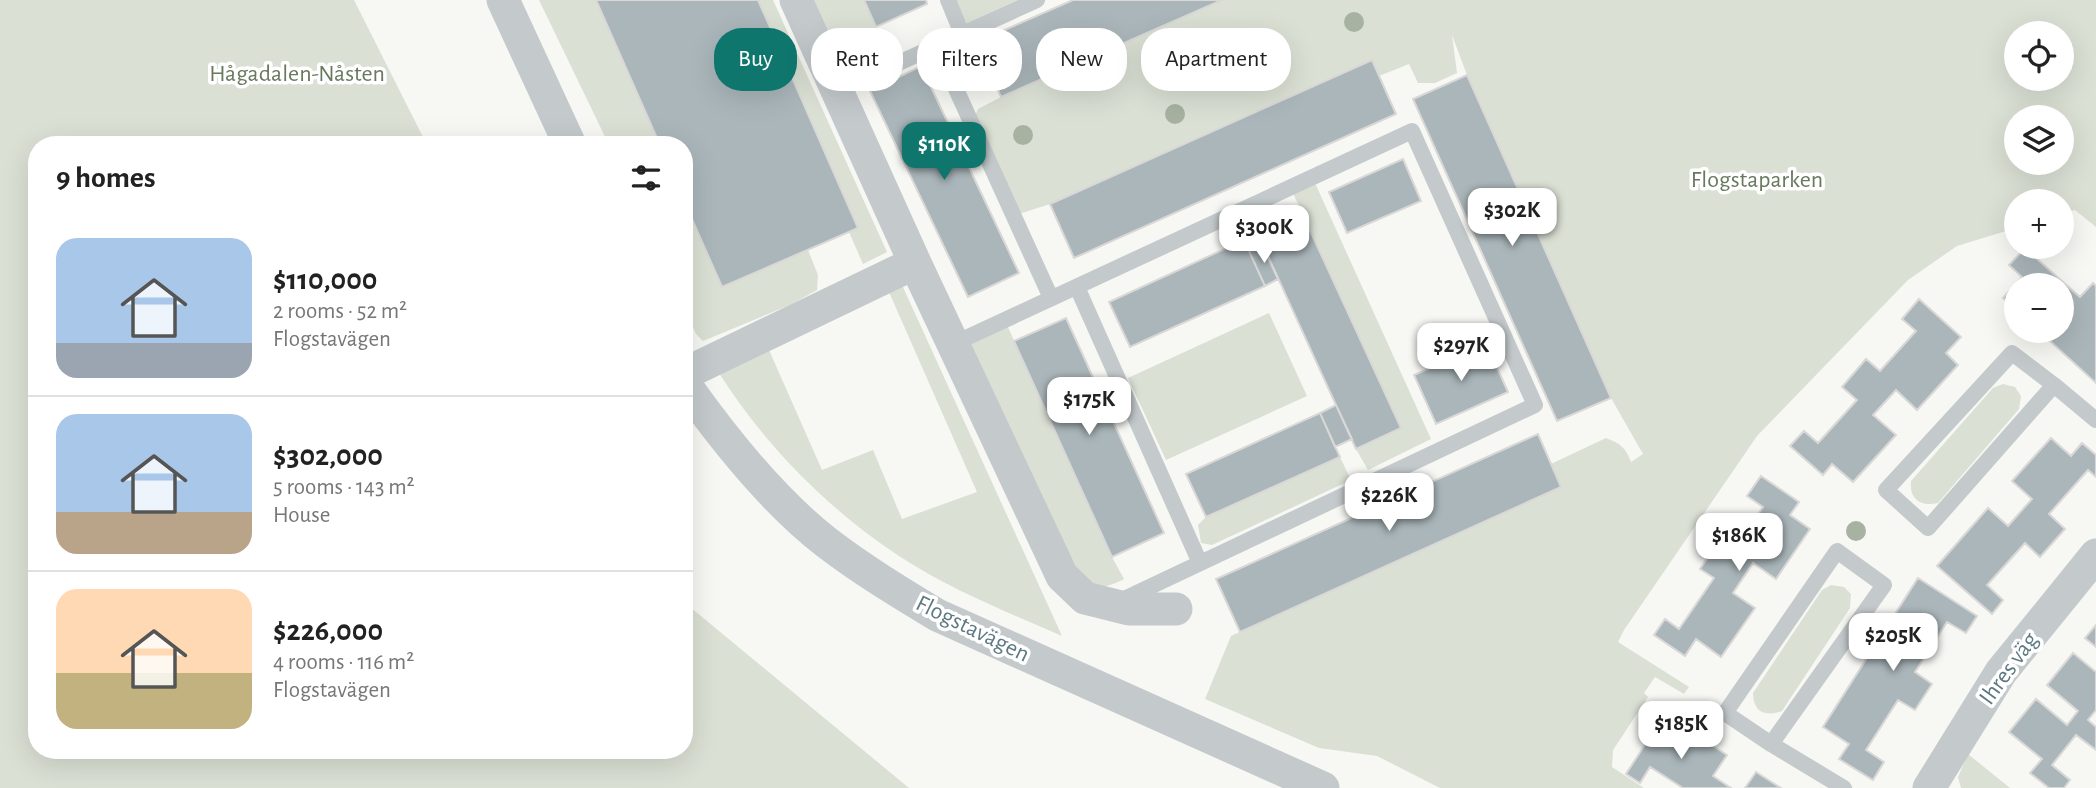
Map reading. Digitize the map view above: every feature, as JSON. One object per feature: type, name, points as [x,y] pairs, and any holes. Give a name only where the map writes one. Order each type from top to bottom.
[{"type":"street","points":[[503,0],[566,136]]},
{"type":"street","points":[[796,0],[811,33]]},
{"type":"street","points":[[837,91],[1062,576],[1085,598],[1129,609],[1176,609]]},
{"type":"street","points":[[693,370],[915,263]]},
{"type":"street","name":"Flogstavägen","points":[[693,396],[716,428],[769,489],[824,541],[881,581],[937,615],[1323,788]]},
{"type":"street","name":"Ihres väg","points":[[1929,788],[2001,672],[2096,555]]},
{"type":"lane","points":[[948,0],[960,28]]},
{"type":"lane","points":[[973,28],[1037,0]]},
{"type":"lane","points":[[957,91],[1051,298]]},
{"type":"lane","points":[[953,344],[1412,131],[1535,405],[1111,605]]},
{"type":"lane","points":[[1077,287],[1200,563]]},
{"type":"lane","points":[[2054,385],[1928,528],[1886,490],[2012,353],[2054,385],[2096,419]]},
{"type":"lane","points":[[1771,744],[1884,585],[1837,551],[1725,713],[1771,744],[1844,788]]},
{"type":"green space","name":"Hågadalen-Nåsten","points":[[0,0],[354,0],[422,136],[28,136],[28,759],[693,759],[693,609],[909,788],[0,788]]},
{"type":"green space","points":[[539,0],[596,0],[656,136],[605,136]]},
{"type":"green space","points":[[758,0],[773,0],[786,28],[770,28]]},
{"type":"green space","points":[[808,0],[864,0],[876,28],[822,28]]},
{"type":"green space","points":[[952,0],[1017,0],[963,25]]},
{"type":"green space","name":"Flogstaparken","points":[[1222,0],[2096,0],[2096,227],[2074,210],[2074,189],[2004,189],[2004,232],[1957,246],[1908,280],[1757,436],[1618,642],[1689,687],[1684,694],[1655,677],[1644,693],[1648,697],[1613,750],[1612,767],[1644,788],[1440,788],[1377,756],[1319,748],[1205,699],[1231,636],[1561,487],[1551,464],[1606,438],[1622,447],[1631,462],[1643,454],[1611,398],[1467,75],[1452,35],[1457,73],[1435,83],[1418,83],[1409,64],[1379,76],[1372,60],[1050,204],[1022,213],[1016,211],[974,118],[978,109],[1015,91],[1022,91],[1022,88],[1036,82],[1036,91],[1127,91],[1127,42],[1141,36],[1141,91],[1291,91],[1291,28],[1158,28]]},
{"type":"green space","points":[[797,53],[811,84],[811,91],[814,91],[887,252],[863,264],[849,232],[858,227],[797,89]]},
{"type":"green space","points":[[1315,183],[1431,439],[1368,470],[1356,449],[1401,428],[1293,193]]},
{"type":"green space","points":[[693,221],[722,287],[808,250],[818,275],[817,290],[792,304],[703,341],[693,327]]},
{"type":"green space","points":[[902,285],[1062,636],[938,579],[899,556],[846,517],[776,448],[717,370],[769,350],[822,470],[873,450],[902,519],[977,492],[889,292]]},
{"type":"green space","points":[[1269,313],[1307,396],[1166,460],[1128,378]]},
{"type":"green space","points":[[1007,325],[1124,579],[1098,588],[1081,587],[967,341]]},
{"type":"green space","points":[[2003,384],[2015,387],[2021,396],[2019,409],[1938,503],[1921,503],[1912,493],[1911,481],[1993,388]]},
{"type":"green space","points":[[1340,457],[1351,480],[1212,545],[1201,543],[1198,525],[1206,517]]},
{"type":"green space","points":[[1831,585],[1844,587],[1851,594],[1850,608],[1782,711],[1761,711],[1755,705],[1753,693],[1822,590]]},
{"type":"green space","points":[[1968,754],[2010,788],[1961,788],[1958,777]]},
{"type":"building","points":[[596,0],[758,0],[770,28],[714,28],[714,91],[797,89],[858,228],[722,287],[693,221],[693,136],[656,136]]},
{"type":"building","points":[[864,0],[926,0],[927,4],[876,27]]},
{"type":"building","points":[[1073,0],[1222,0],[1158,28],[1141,28],[1141,36],[1127,42],[1127,28],[1036,28],[1036,82],[1022,88],[1022,28],[1009,28]]},
{"type":"building","points":[[1372,60],[1396,114],[1074,258],[1050,204]]},
{"type":"building","points":[[917,68],[917,91],[933,91],[1019,273],[968,297],[870,91],[903,91],[903,75]]},
{"type":"building","points":[[1467,75],[1611,398],[1557,421],[1413,99]]},
{"type":"building","points":[[998,91],[1015,91],[1001,97]]},
{"type":"building","points":[[1403,159],[1421,201],[1347,233],[1329,192]]},
{"type":"building","points":[[1302,213],[1401,428],[1356,449],[1258,234]]},
{"type":"building","points":[[1244,240],[1265,286],[1130,347],[1109,302]]},
{"type":"building","points":[[1262,245],[1278,279],[1265,286],[1249,251]]},
{"type":"building","points":[[2015,259],[2037,259],[2053,273],[2018,273],[2009,265]]},
{"type":"building","points":[[2093,283],[2096,286],[2096,383],[2052,343],[2074,343],[2074,292],[2080,297]]},
{"type":"building","points":[[1919,299],[1961,337],[1946,353],[1958,365],[1917,410],[1896,390],[1873,415],[1896,435],[1853,482],[1832,464],[1823,475],[1790,446],[1804,431],[1818,443],[1857,400],[1842,387],[1866,359],[1880,371],[1916,331],[1902,319]]},
{"type":"building","points":[[1066,318],[1164,533],[1112,557],[1014,341]]},
{"type":"building","points":[[1486,343],[1508,392],[1436,424],[1414,375]]},
{"type":"building","points":[[1336,405],[1352,439],[1335,447],[1320,413]]},
{"type":"building","points":[[1320,413],[1340,457],[1206,517],[1186,474]]},
{"type":"building","points":[[1538,434],[1561,487],[1240,632],[1216,579]]},
{"type":"building","points":[[2051,438],[2071,456],[2082,443],[2096,455],[2096,477],[2088,470],[2049,514],[2065,529],[2040,557],[2025,543],[1987,585],[2003,600],[1992,614],[1937,566],[1988,508],[2008,526],[2032,499],[2012,481]]},
{"type":"building","points":[[1761,476],[1799,502],[1790,515],[1810,529],[1776,579],[1753,563],[1733,593],[1755,608],[1721,657],[1696,639],[1685,656],[1654,635],[1665,619],[1679,629],[1714,578],[1700,569],[1720,539],[1734,549],[1763,507],[1747,496]]},
{"type":"building","points":[[1918,578],[1977,616],[1966,633],[1947,622],[1915,672],[1932,684],[1915,710],[1898,700],[1866,750],[1884,762],[1873,780],[1839,759],[1849,744],[1823,727]]},
{"type":"building","points":[[2096,625],[2096,647],[2085,638]]},
{"type":"building","points":[[2073,653],[2096,672],[2096,710],[2088,720],[2096,727],[2096,750],[2076,735],[2052,765],[2070,780],[2064,788],[2049,788],[2030,773],[2042,759],[2009,732],[2036,699],[2067,725],[2078,711],[2047,685]]},
{"type":"building","points":[[1677,723],[1727,755],[1713,776],[1731,788],[1683,788],[1650,767],[1640,783],[1626,774],[1650,737],[1663,745]]},
{"type":"building","points":[[1756,772],[1781,788],[1745,788]]}]
